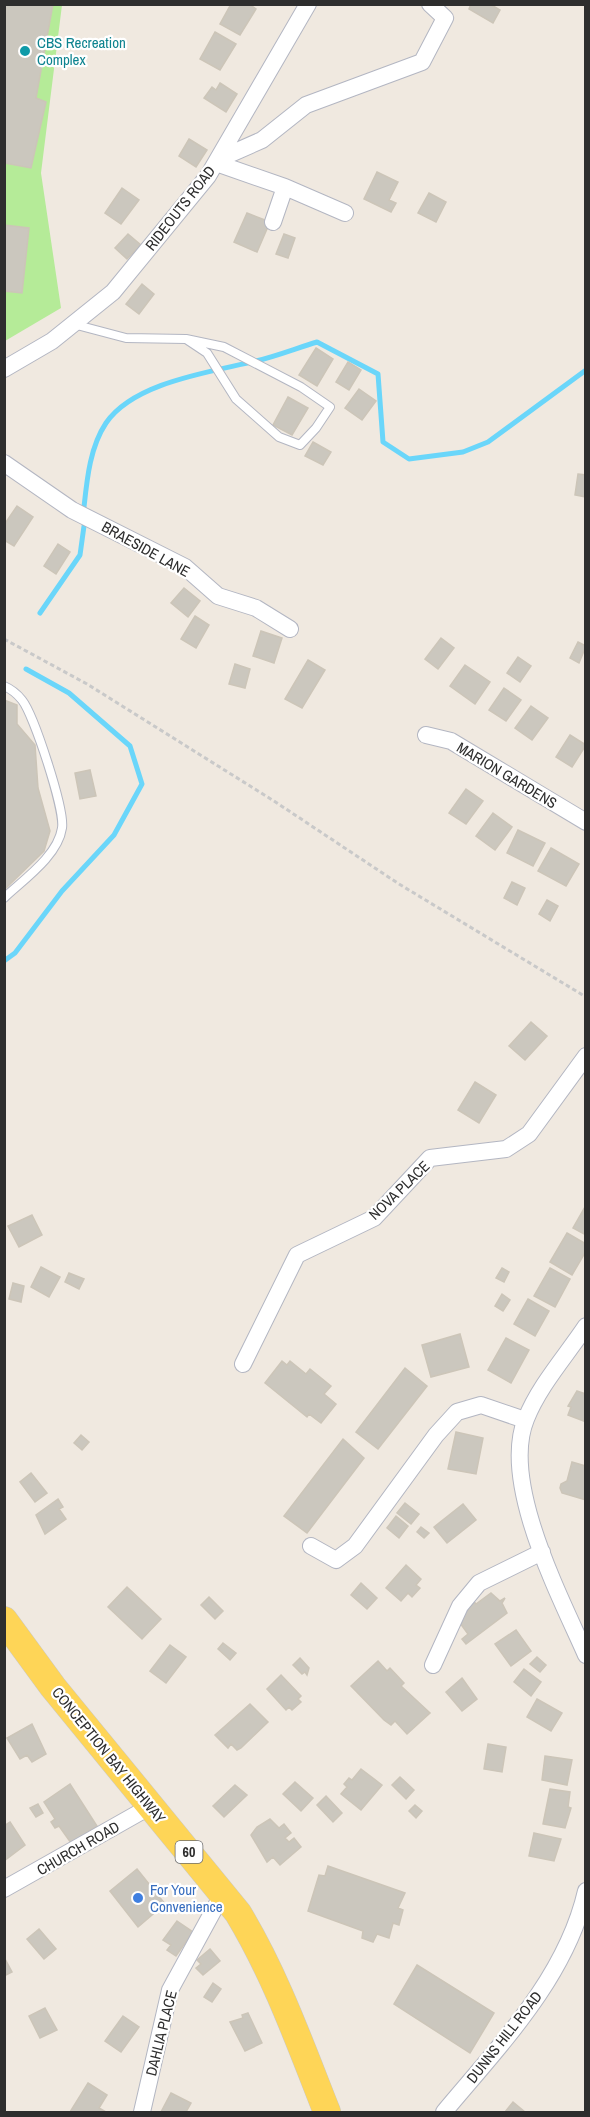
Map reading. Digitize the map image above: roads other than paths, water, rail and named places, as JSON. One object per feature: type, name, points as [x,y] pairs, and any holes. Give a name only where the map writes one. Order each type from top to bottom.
[{"type":"main road","name":"CONCEPTION BAY HIGHWAY","points":[[4,1620],[53,1688],[223,1893],[263,1954],[327,2112]]},
{"type":"street","name":"RIDEOUTS ROAD","points":[[4,369],[52,341],[113,292],[208,176],[308,4]]},
{"type":"street","points":[[217,161],[262,140],[306,105],[423,62],[445,18],[430,4]]},
{"type":"street","points":[[217,161],[345,213]]},
{"type":"street","points":[[273,222],[285,187]]},
{"type":"street","name":"BRAESIDE LANE","points":[[4,463],[72,510],[185,567],[218,596],[256,608],[290,629]]},
{"type":"street","name":"MARION GARDENS","points":[[426,735],[451,741],[585,822]]},
{"type":"street","name":"NOVA PLACE","points":[[243,1364],[297,1255],[374,1218],[430,1158],[506,1149],[529,1134],[585,1056]]},
{"type":"street","points":[[585,1326],[525,1420],[518,1458],[533,1530],[585,1655]]},
{"type":"street","points":[[311,1546],[336,1560],[355,1546],[435,1435],[457,1412],[481,1405],[525,1420]]},
{"type":"street","points":[[433,1665],[460,1606],[480,1583],[542,1552]]},
{"type":"street","name":"CHURCH ROAD","points":[[4,1890],[151,1806]]},
{"type":"street","name":"DUNNS HILL ROAD","points":[[444,2112],[525,2014],[559,1962],[582,1908],[585,1891]]},
{"type":"street","name":"DAHLIA PLACE","points":[[142,2112],[170,1990],[223,1893]]},
{"type":"lane","points":[[72,324],[126,338],[186,339],[224,347],[301,387],[330,407],[316,428],[300,444],[279,437],[236,399],[207,353],[186,339]]},
{"type":"lane","points":[[4,686],[23,701],[46,755],[63,826],[58,841],[42,861],[4,898]]},
{"type":"waterway","points":[[84,507],[93,453],[106,423],[119,409],[135,398],[154,388],[196,375],[264,359],[317,342],[378,374],[383,442],[409,459],[463,452],[488,442],[586,370]]},
{"type":"waterway","points":[[40,613],[80,555],[84,526]]},
{"type":"waterway","points":[[4,961],[15,953],[62,891],[114,835],[142,784],[130,746],[69,693],[26,669]]},
{"type":"place","name":"CBS Recreation Complex","points":[[25,51]]},
{"type":"place","name":"For Your Convenience","points":[[138,1898]]}]
